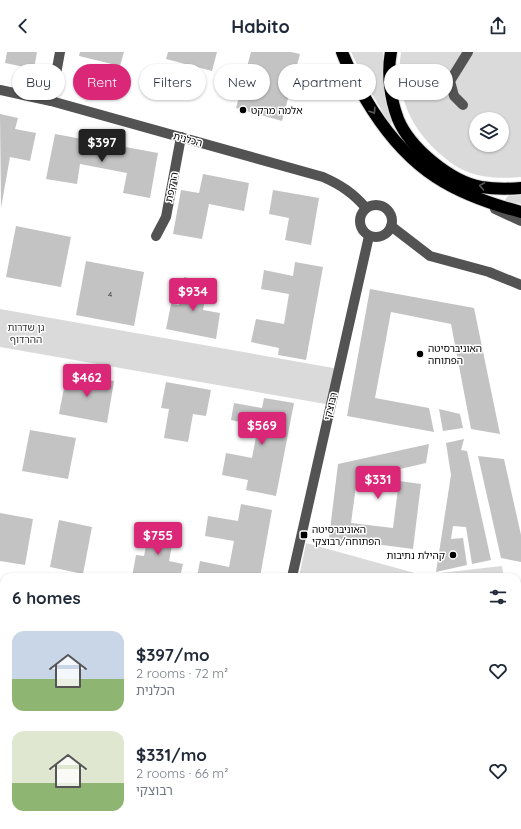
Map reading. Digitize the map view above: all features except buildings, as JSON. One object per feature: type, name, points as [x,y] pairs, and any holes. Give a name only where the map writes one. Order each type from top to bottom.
[{"type":"highway","points":[[342,52],[359,90],[385,130],[404,152],[441,182],[466,195],[521,212]]},
{"type":"highway","points":[[391,52],[390,79],[399,119],[410,137],[422,152],[441,169],[456,179],[481,187],[521,188]]},
{"type":"street","points":[[51,101],[60,52]]},
{"type":"street","points":[[464,105],[454,96],[450,81],[468,52]]},
{"type":"street","name":"הכלנית","points":[[0,90],[51,101],[323,177],[343,186],[366,208]]},
{"type":"street","name":"הרקפת","points":[[156,236],[166,217],[181,137]]},
{"type":"street","points":[[466,195],[521,221]]},
{"type":"street","points":[[371,206],[380,206],[385,208],[391,216],[391,226],[385,234],[380,237],[369,236],[360,226],[360,219],[366,208],[371,206]]},
{"type":"street","points":[[391,226],[430,256],[489,272],[521,285]]},
{"type":"street","name":"רבוצקי","points":[[293,573],[369,236]]},
{"type":"green space","points":[[351,52],[383,52],[384,100],[387,100],[392,116],[391,127],[376,100],[376,64],[357,64]]},
{"type":"green space","points":[[401,52],[521,52],[521,177],[498,178],[483,176],[468,172],[458,167],[439,153],[429,143],[412,120],[404,100],[453,100],[453,64],[400,64]]},
{"type":"green space","points":[[521,195],[521,204],[504,201],[508,196]]},
{"type":"green space","name":"גן שדרות ההרדוף","points":[[0,309],[339,369],[331,405],[0,347]]},
{"type":"green space","points":[[306,543],[415,573],[300,573]]},
{"type":"green space","points":[[502,566],[503,573],[440,573]]},
{"type":"place","name":"אלמה מרקט","points":[[243,110]]},
{"type":"place","name":"האוניברסיטה הפתוחה","points":[[420,354]]},
{"type":"place","name":"האוניברסיטה הפתוחה/רבוצקי","points":[[304,535]]},
{"type":"place","name":"קהילת נתיבות","points":[[453,555]]}]
